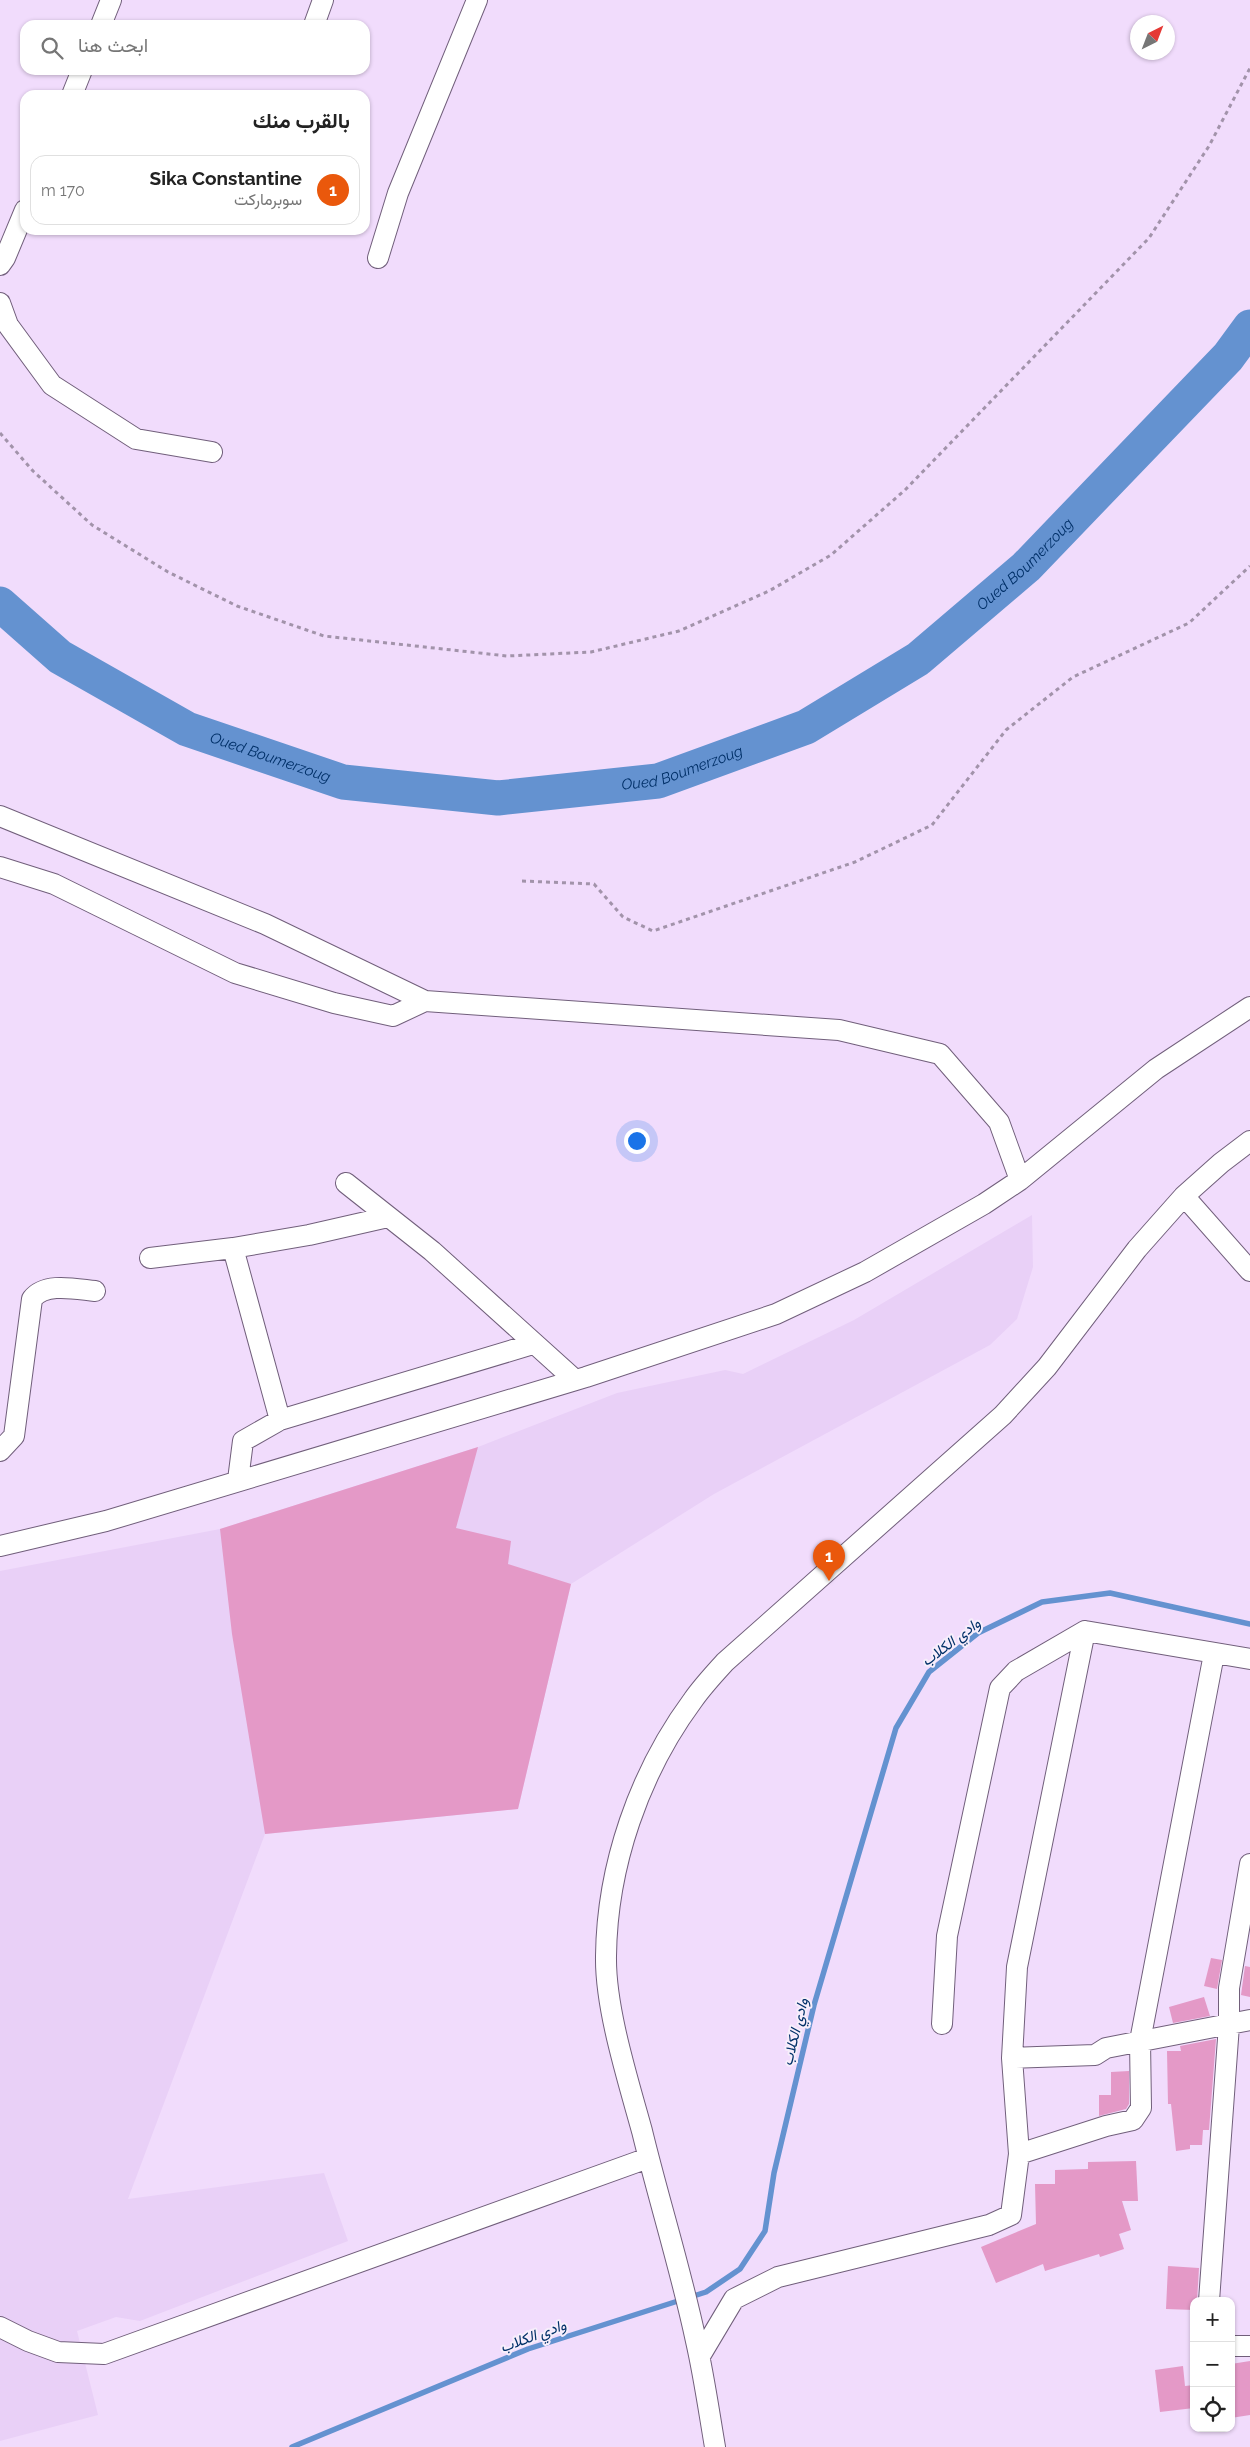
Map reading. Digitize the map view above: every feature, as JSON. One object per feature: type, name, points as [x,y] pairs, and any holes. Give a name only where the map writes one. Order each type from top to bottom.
[{"type":"street","points":[[103,20],[111,0]]},
{"type":"street","points":[[316,20],[323,0]]},
{"type":"street","points":[[378,258],[398,193],[477,0]]},
{"type":"street","points":[[74,90],[80,75]]},
{"type":"street","points":[[0,265],[5,258],[20,222]]},
{"type":"street","points":[[0,303],[8,325],[52,385],[136,439],[212,452]]},
{"type":"street","points":[[0,816],[265,924],[425,1001],[839,1030],[940,1054],[999,1122],[1020,1180]]},
{"type":"street","points":[[0,867],[54,884],[235,973],[334,1003],[393,1016],[425,1001]]},
{"type":"street","points":[[0,1546],[106,1522],[238,1480],[575,1380],[776,1314],[865,1272],[984,1204],[1020,1180],[1156,1069],[1250,1007]]},
{"type":"street","points":[[715,2447],[698,2348],[648,2158],[610,2000],[606,1959],[608,1920],[621,1852],[636,1805],[657,1758],[693,1700],[725,1662],[1002,1415],[1041,1374],[1137,1249],[1184,1196],[1221,1162],[1250,1141]]},
{"type":"street","points":[[346,1183],[432,1251],[575,1380]]},
{"type":"street","points":[[1184,1196],[1250,1271]]},
{"type":"street","points":[[150,1258],[233,1248],[309,1235],[388,1217]]},
{"type":"street","points":[[233,1248],[280,1420]]},
{"type":"street","points":[[0,1451],[14,1436],[32,1299],[37,1292],[47,1289],[95,1291]]},
{"type":"street","points":[[238,1480],[243,1441],[280,1420],[533,1344]]},
{"type":"street","points":[[698,2348],[734,2299],[778,2277],[989,2224],[1011,2215],[1019,2154],[1012,2058],[1017,1967],[1085,1631]]},
{"type":"street","points":[[942,2024],[947,1936],[1000,1688],[1016,1671],[1085,1631],[1250,1659]]},
{"type":"street","points":[[1019,2154],[1106,2126],[1133,2120],[1141,2108],[1140,2041],[1214,1654]]},
{"type":"street","points":[[1209,2297],[1229,2025],[1229,1988],[1250,1864]]},
{"type":"street","points":[[1012,2058],[1095,2054],[1106,2048],[1250,2020]]},
{"type":"street","points":[[0,2327],[28,2341],[58,2352],[104,2354],[648,2158]]},
{"type":"street","points":[[1235,2346],[1250,2346]]},
{"type":"path","points":[[0,433],[33,470],[92,525],[159,567],[237,606],[324,636],[507,656],[591,652],[680,631],[769,591],[830,555],[905,490],[1149,238],[1209,146],[1250,68]]},
{"type":"path","points":[[522,881],[594,884],[623,917],[653,931],[854,862],[932,825],[1006,730],[1073,677],[1189,623],[1250,566]]},
{"type":"shaded area","points":[[1032,1215],[1033,1267],[1017,1319],[990,1345],[714,1494],[571,1584],[518,1809],[265,1834],[128,2199],[324,2173],[348,2241],[140,2321],[116,2317],[77,2331],[98,2415],[0,2441],[0,1571],[220,1529],[478,1447],[617,1393],[725,1370],[743,1374],[854,1320]]},
{"type":"building","points":[[478,1447],[456,1528],[511,1541],[508,1564],[571,1584],[518,1809],[265,1834],[232,1634],[220,1529]]},
{"type":"building","points":[[1211,1958],[1222,1960],[1217,1989],[1204,1986]]},
{"type":"building","points":[[1245,1966],[1250,1967],[1250,1997],[1241,1995]]},
{"type":"building","points":[[1204,1997],[1210,2016],[1173,2023],[1169,2007]]},
{"type":"building","points":[[1216,2039],[1209,2130],[1203,2130],[1202,2145],[1190,2145],[1190,2149],[1176,2151],[1171,2104],[1168,2104],[1167,2051],[1181,2051],[1180,2046]]},
{"type":"building","points":[[1129,2071],[1129,2104],[1126,2109],[1099,2116],[1099,2095],[1111,2095],[1111,2072]]},
{"type":"building","points":[[1136,2161],[1138,2201],[1122,2201],[1131,2230],[1119,2234],[1124,2249],[1100,2257],[1099,2254],[1045,2271],[1043,2264],[996,2283],[981,2247],[1036,2224],[1035,2184],[1055,2184],[1055,2170],[1088,2169],[1088,2162]]},
{"type":"building","points":[[1168,2266],[1199,2268],[1197,2297],[1190,2297],[1190,2310],[1166,2309]]},
{"type":"building","points":[[1250,2361],[1250,2415],[1235,2417],[1235,2387],[1235,2363]]},
{"type":"building","points":[[1183,2366],[1185,2386],[1190,2385],[1190,2408],[1160,2412],[1155,2370]]},
{"type":"waterway","name":"Oued Boumerzoug","points":[[0,604],[60,657],[187,729],[343,782],[498,798],[658,781],[806,727],[918,659],[1026,567],[1228,357],[1250,327]]},
{"type":"waterway","name":"وادي الكلاب","points":[[292,2447],[528,2349],[706,2292],[740,2269],[765,2231],[774,2173],[814,2005],[896,1728],[929,1672],[978,1633],[1042,1602],[1110,1593],[1250,1624]]},
{"type":"place","name":"Sika Constantine","points":[[829,1581]]}]
